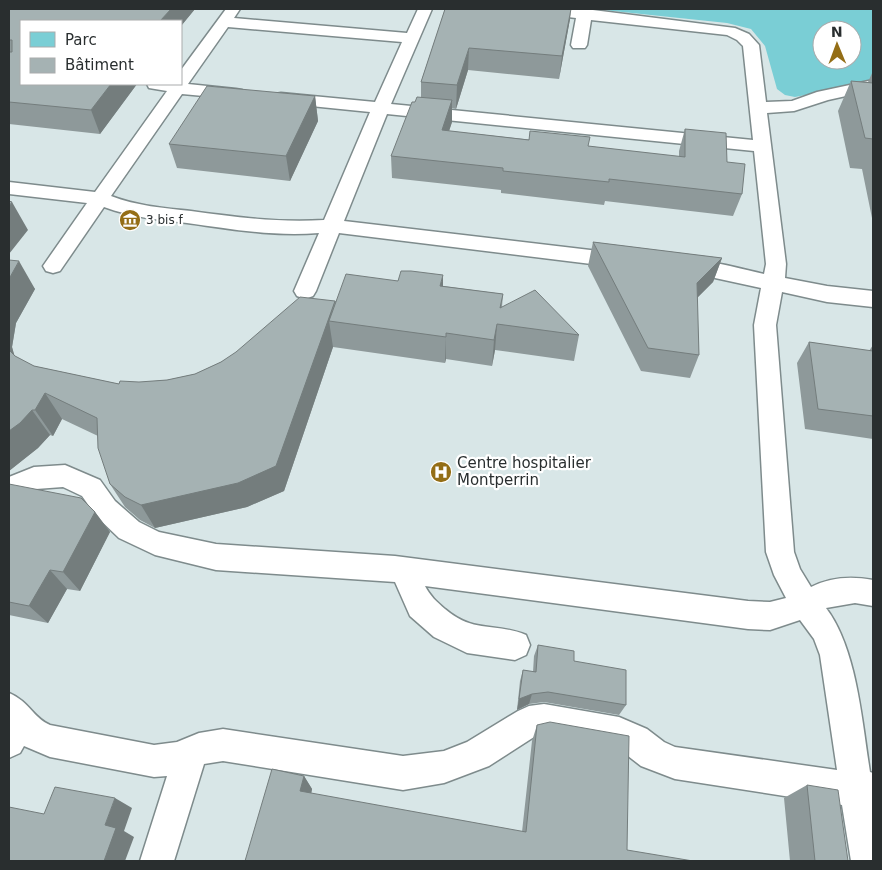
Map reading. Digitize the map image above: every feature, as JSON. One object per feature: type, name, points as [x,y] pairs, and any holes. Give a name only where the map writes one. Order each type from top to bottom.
[{"type":"lane","points":[[305,291],[380,107],[425,9]]},
{"type":"lane","points":[[535,9],[730,31],[751,45],[761,146],[776,264],[765,325],[780,552],[788,575],[805,603],[825,630],[835,655],[865,790],[868,861]]},
{"type":"lane","points":[[579,45],[584,14]]},
{"type":"lane","points":[[182,82],[228,15],[412,38]]},
{"type":"lane","points":[[53,266],[180,85],[256,96],[761,146]]},
{"type":"lane","points":[[758,108],[794,106],[823,96],[873,85]]},
{"type":"lane","points":[[9,188],[100,199],[127,209],[209,220],[291,229],[331,226],[715,271],[827,294],[873,300]]},
{"type":"lane","points":[[9,488],[34,478],[65,476],[91,488],[106,509],[129,530],[155,543],[216,557],[404,570],[748,616],[770,616],[787,612],[828,593],[855,590],[873,593]]},
{"type":"lane","points":[[404,570],[420,606],[444,627],[466,638],[515,645]]},
{"type":"lane","points":[[12,724],[50,741],[154,761],[177,758],[191,752],[223,746],[403,773],[444,767],[477,754],[529,722],[544,720],[619,733],[636,740],[653,754],[675,763],[865,790]]},
{"type":"lane","points":[[157,861],[191,752]]},
{"type":"green space","points":[[594,9],[873,9],[873,82],[795,97],[785,95],[777,89],[765,46],[751,29],[727,23]]},
{"type":"building","points":[[9,9],[171,9],[161,20],[20,20],[20,85],[110,85],[91,110],[9,102],[9,52],[12,52],[12,40],[9,40]]},
{"type":"building","points":[[445,9],[571,9],[562,56],[469,48],[457,85],[421,82]]},
{"type":"building","points":[[851,81],[873,83],[873,139],[865,138]]},
{"type":"building","points":[[207,86],[315,96],[286,156],[169,144]]},
{"type":"building","points":[[417,97],[452,100],[442,130],[529,140],[530,131],[590,137],[588,146],[685,157],[685,129],[726,133],[727,162],[745,164],[742,194],[609,179],[609,182],[503,171],[503,168],[391,156],[412,102],[415,102]]},
{"type":"building","points":[[593,242],[722,258],[697,283],[699,355],[648,348]]},
{"type":"building","points":[[9,260],[19,261],[9,279]]},
{"type":"building","points":[[401,271],[443,275],[440,286],[503,294],[500,308],[535,290],[579,335],[497,324],[494,340],[446,333],[446,337],[329,321],[346,274],[398,281]]},
{"type":"building","points":[[300,297],[335,301],[276,466],[238,483],[141,505],[125,497],[110,484],[98,448],[97,418],[45,393],[35,410],[32,410],[20,423],[9,431],[9,350],[15,356],[34,366],[119,384],[120,381],[167,380],[195,374],[221,362],[236,352]]},
{"type":"building","points":[[809,342],[873,351],[873,416],[818,409]]},
{"type":"building","points":[[9,484],[81,498],[95,512],[63,572],[50,570],[29,606],[9,602]]},
{"type":"building","points":[[538,645],[574,651],[574,661],[626,670],[626,705],[548,692],[532,694],[519,699],[523,670],[536,672]]},
{"type":"building","points":[[550,722],[629,736],[627,850],[693,861],[245,861],[272,769],[304,776],[300,791],[526,832],[537,725]]},
{"type":"building","points":[[807,785],[838,790],[848,861],[815,861]]},
{"type":"building","points":[[55,787],[115,798],[105,825],[116,828],[104,861],[9,861],[9,807],[44,814]]},
{"type":"place","name":"3 bis f","points":[[130,220]]},
{"type":"place","name":"Centre hospitalier Montperrin","points":[[441,472]]}]
